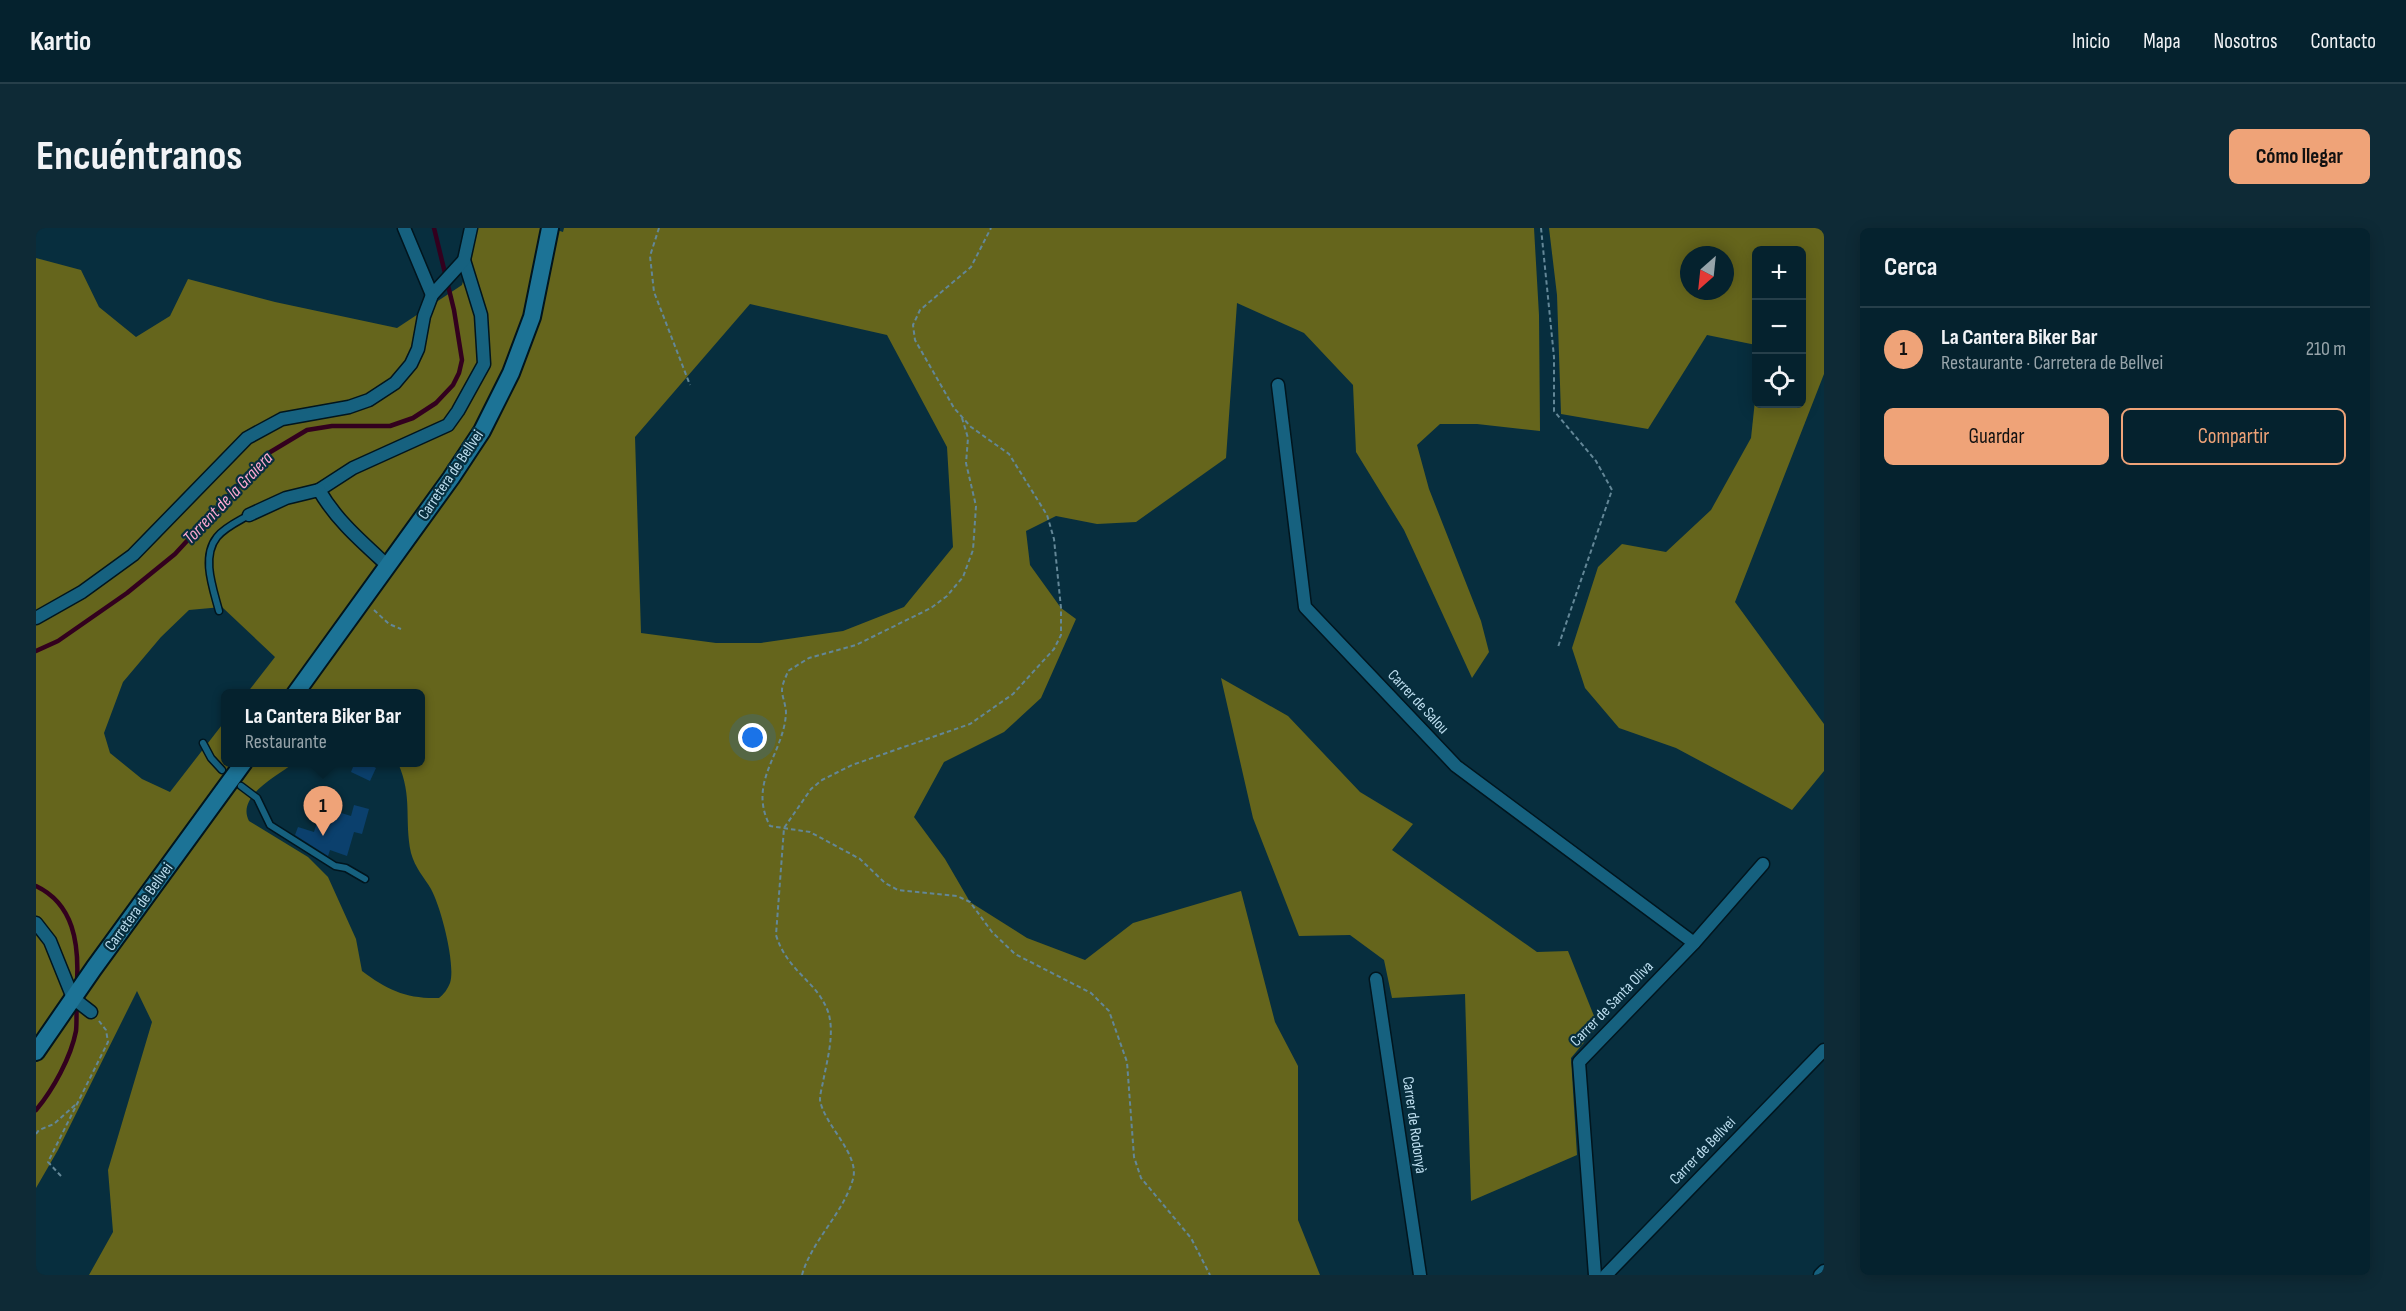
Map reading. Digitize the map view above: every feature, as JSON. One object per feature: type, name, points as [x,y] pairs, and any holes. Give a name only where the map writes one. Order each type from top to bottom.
[{"type":"main road","name":"Carretera de Bellvei","points":[[298,689],[388,566],[482,431],[511,374],[532,317],[550,228]]},
{"type":"main road","name":"Carretera de Bellvei","points":[[36,1052],[94,968],[240,767]]},
{"type":"street","points":[[405,228],[432,295]]},
{"type":"street","points":[[36,618],[82,592],[133,555],[247,438],[282,419],[369,400],[395,383],[411,364],[418,349],[424,316],[432,295],[464,260],[471,228]]},
{"type":"street","points":[[249,515],[286,498],[319,490],[353,468],[448,425],[484,364],[481,315],[464,260]]},
{"type":"street","name":"Carrer de Salou","points":[[1278,386],[1305,607],[1456,766],[1694,943]]},
{"type":"street","points":[[319,490],[327,504],[347,528],[388,566]]},
{"type":"street","name":"Carrer de Santa Oliva","points":[[1595,1275],[1579,1062],[1694,943],[1763,864]]},
{"type":"street","points":[[40,926],[73,998],[91,1012]]},
{"type":"street","name":"Carrer de Rodonyà","points":[[1376,979],[1420,1275]]},
{"type":"street","name":"Carrer de Bellvei","points":[[1606,1275],[1824,1050]]},
{"type":"street","points":[[1820,1275],[1824,1271]]},
{"type":"lane","points":[[219,611],[209,562],[211,548],[217,536],[249,515]]},
{"type":"lane","points":[[203,743],[211,758],[222,770]]},
{"type":"lane","points":[[241,786],[257,798],[270,825],[335,866],[346,868],[365,879]]},
{"type":"path","points":[[659,228],[650,256],[654,292],[690,385]]},
{"type":"path","points":[[991,228],[971,267],[920,310],[913,325],[915,340],[964,422],[968,438],[966,463],[976,506],[973,550],[963,577],[947,596],[931,608],[856,645],[809,658],[788,671],[782,689],[786,713],[783,729],[768,765],[762,796],[763,813],[770,826],[810,832],[860,859],[885,883],[898,890],[957,896],[970,902],[992,932],[1015,954],[1091,993],[1109,1011],[1127,1062],[1134,1157],[1142,1178],[1191,1238],[1210,1275]]},
{"type":"path","points":[[1541,228],[1554,357],[1554,411],[1596,461],[1612,490],[1558,647]]},
{"type":"path","points":[[802,1275],[806,1260],[845,1199],[854,1176],[852,1161],[827,1119],[820,1099],[830,1040],[829,1013],[822,998],[781,951],[776,935],[784,828],[811,789],[822,780],[852,765],[970,724],[1013,694],[1054,649],[1061,635],[1061,608],[1054,538],[1047,514],[1009,454],[971,427],[954,408]]},
{"type":"path","points":[[365,598],[378,615],[389,624],[401,629]]},
{"type":"path","points":[[61,1176],[48,1162],[108,1042],[106,1030],[91,1012]]},
{"type":"path","points":[[36,1134],[39,1130],[54,1124],[77,1103]]},
{"type":"shaded area","points":[[478,228],[551,228],[563,232],[564,228],[1534,228],[1539,315],[1540,431],[1477,424],[1440,424],[1417,445],[1429,489],[1481,621],[1489,652],[1472,678],[1404,530],[1356,452],[1353,385],[1304,333],[1237,303],[1226,458],[1136,522],[1097,524],[1056,516],[1026,531],[1030,565],[1061,608],[1076,619],[1041,698],[1004,732],[944,762],[914,817],[945,859],[970,902],[1027,938],[1085,960],[1133,923],[1241,891],[1275,1022],[1298,1066],[1298,1220],[1320,1275],[89,1275],[113,1232],[108,1170],[152,1022],[137,991],[58,1150],[36,1188],[36,258],[81,270],[99,307],[136,337],[170,316],[188,279],[275,302],[397,328],[462,285]],"holes":[[[750,304],[887,335],[947,447],[953,547],[904,607],[843,631],[761,643],[716,643],[641,633],[635,437]],[[222,607],[275,657],[250,689],[425,689],[425,767],[400,767],[407,798],[411,853],[417,868],[435,897],[449,950],[450,983],[439,998],[417,997],[398,992],[362,971],[356,939],[328,877],[308,857],[249,821],[248,803],[253,795],[260,787],[288,767],[221,767],[221,726],[170,792],[142,779],[110,753],[104,733],[123,682],[161,637],[189,610]]]},
{"type":"shaded area","points":[[1549,228],[1824,228],[1824,374],[1735,602],[1824,724],[1824,771],[1792,810],[1676,748],[1619,728],[1585,688],[1572,648],[1598,567],[1622,544],[1666,552],[1711,510],[1751,438],[1754,408],[1806,408],[1806,246],[1752,246],[1752,344],[1707,335],[1648,429],[1561,414],[1557,295]]},
{"type":"shaded area","points":[[1221,678],[1288,716],[1360,792],[1413,824],[1392,850],[1537,952],[1568,951],[1598,1026],[1571,1058],[1577,1155],[1471,1201],[1465,994],[1392,998],[1384,960],[1350,935],[1299,936],[1253,818]]},
{"type":"building","points":[[353,767],[376,768],[370,781],[351,772]]},
{"type":"building","points":[[354,805],[369,809],[362,834],[354,832],[347,856],[330,850],[328,856],[295,835],[298,827],[314,832],[322,807],[351,816]]},
{"type":"waterway","name":"Torrent de la Graiera","points":[[36,651],[58,641],[127,593],[175,554],[267,454],[307,430],[332,426],[390,426],[413,418],[436,403],[453,385],[462,360],[454,310],[434,228]]},
{"type":"waterway","name":"Torrent de la Graiera","points":[[36,886],[59,903],[72,926],[77,954],[77,982]]},
{"type":"waterway","name":"Torrent de la Graiera","points":[[36,1110],[55,1083],[70,1052],[76,1031],[77,1003]]},
{"type":"place","name":"La Cantera Biker Bar","points":[[323,836]]}]
